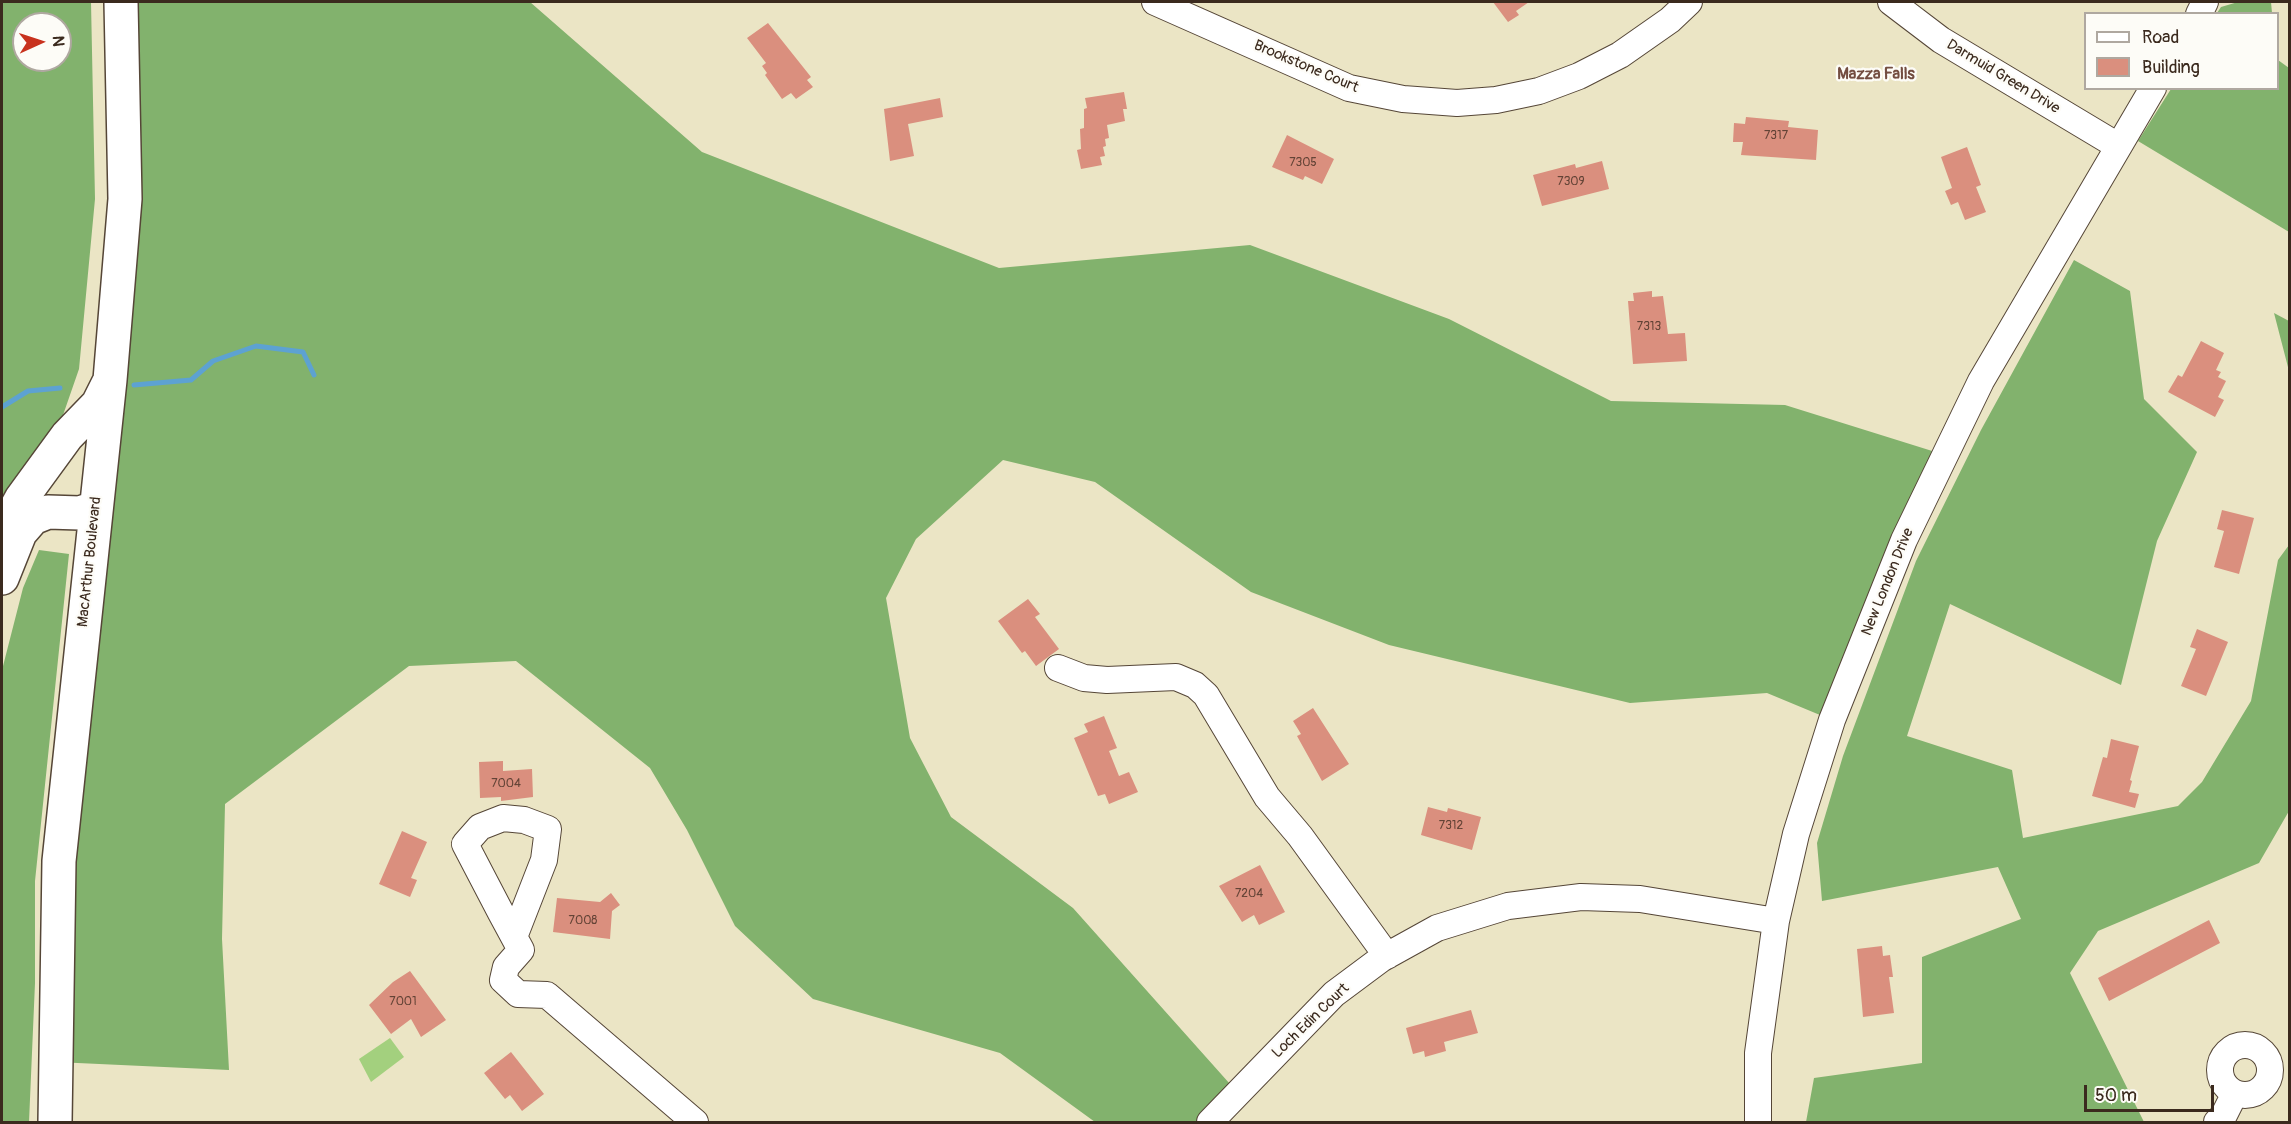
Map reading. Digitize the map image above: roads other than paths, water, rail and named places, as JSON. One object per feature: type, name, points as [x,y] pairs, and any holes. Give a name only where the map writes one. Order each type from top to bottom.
[{"type":"main road","name":"MacArthur Boulevard","points":[[55,1122],[59,861],[110,380],[125,200],[121,2]]},
{"type":"main road","points":[[7,525],[67,436],[98,404],[110,380]]},
{"type":"main road","points":[[7,525],[36,499],[48,496],[80,497],[95,508]]},
{"type":"main road","points":[[2,578],[20,532],[33,518],[48,512],[80,513],[95,508]]},
{"type":"street","name":"Brookstone Court","points":[[1155,2],[1349,88],[1403,99],[1456,104],[1496,100],[1539,91],[1579,76],[1620,55],[1670,20],[1689,2]]},
{"type":"street","name":"Darmuid Green Drive","points":[[1891,2],[1941,40],[2118,146]]},
{"type":"street","name":"New London Drive","points":[[1758,1122],[1758,1053],[1776,921],[1796,834],[1832,720],[1904,540],[1982,381],[2098,187],[2118,146],[2152,90]]},
{"type":"street","points":[[1058,668],[1084,678],[1107,681],[1176,677],[1195,685],[1206,695],[1238,745],[1267,797],[1300,836],[1387,956]]},
{"type":"street","name":"Loch Edin Court","points":[[1210,1122],[1334,994],[1387,956],[1437,928],[1508,906],[1581,897],[1640,899],[1776,921]]},
{"type":"street","points":[[514,937],[521,950],[506,967],[504,980],[518,994],[547,995],[695,1122]]},
{"type":"street","points":[[2217,1122],[2224,1115],[2235,1093]]},
{"type":"waterway","points":[[134,385],[191,380],[213,361],[256,346],[303,352],[314,375]]},
{"type":"waterway","points":[[2,407],[28,391],[60,388]]},
{"type":"district","name":"Mazza Falls","points":[[1876,75]]}]
